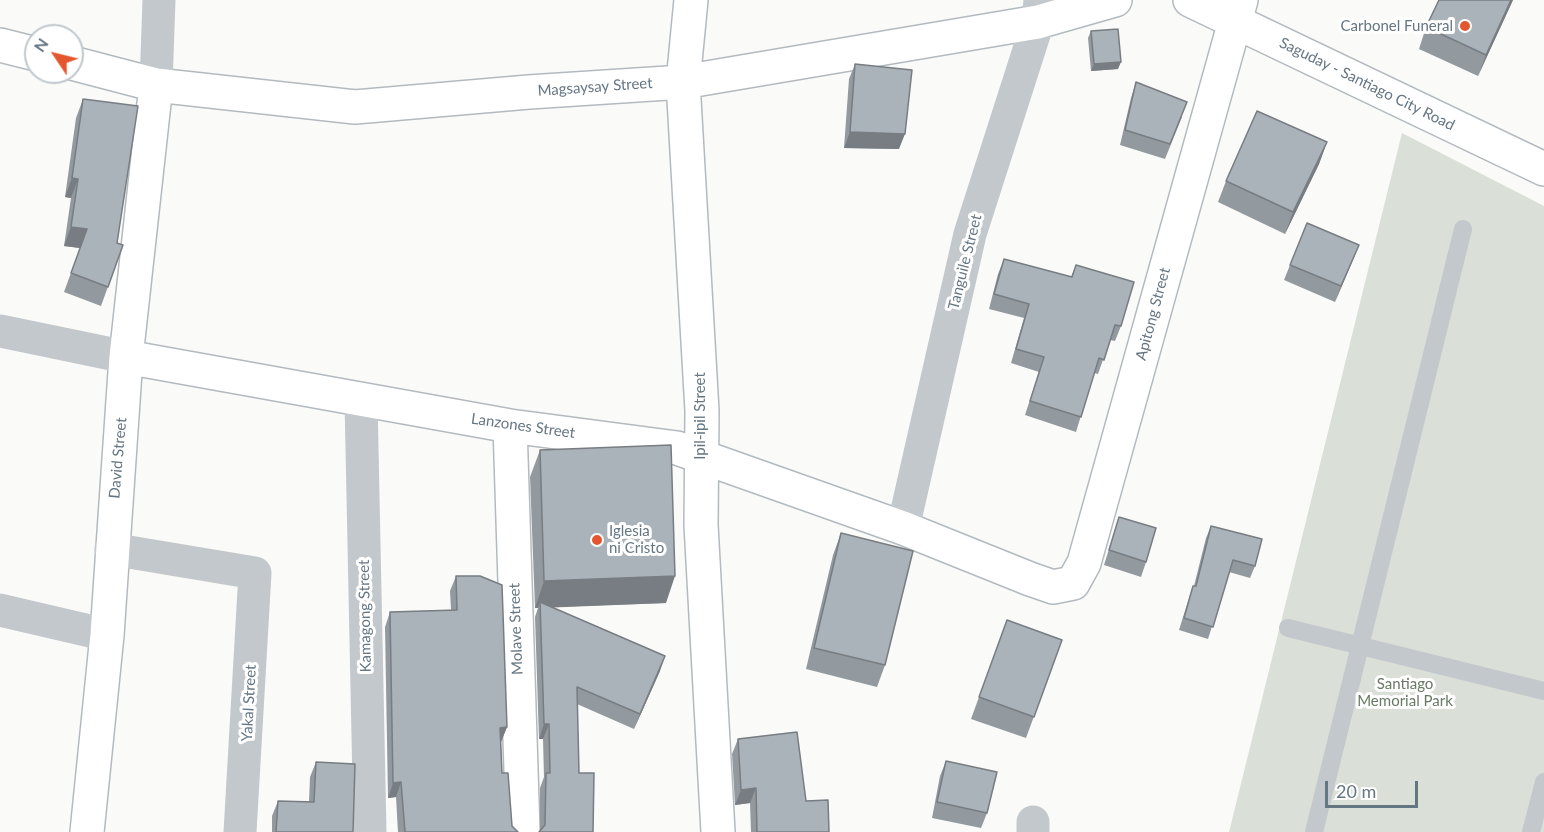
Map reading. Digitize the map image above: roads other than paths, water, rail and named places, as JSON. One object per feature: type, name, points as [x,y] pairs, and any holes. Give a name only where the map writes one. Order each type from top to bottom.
[{"type":"street","points":[[156,85],[159,0]]},
{"type":"street","name":"Ipil-ipil Street","points":[[691,0],[683,82],[702,411],[700,456],[718,832]]},
{"type":"street","name":"Magsaysay Street","points":[[84,66],[156,85],[356,107],[683,82],[1039,11],[1115,0]]},
{"type":"street","name":"Saguday - Santiago City Road","points":[[1190,0],[1237,10],[1544,169]]},
{"type":"street","name":"Apitong Street","points":[[1030,579],[1053,587],[1073,584],[1083,563],[1237,10]]},
{"type":"street","name":"Tanguile Street","points":[[903,528],[970,234],[1039,11]]},
{"type":"street","points":[[0,45],[24,51]]},
{"type":"street","name":"David Street","points":[[87,832],[107,635],[111,549],[126,357],[156,85]]},
{"type":"street","name":"Lanzones Street","points":[[0,331],[126,357],[510,426],[677,448],[903,528],[1030,579]]},
{"type":"street","name":"Kamagong Street","points":[[360,400],[370,832]]},
{"type":"street","name":"Molave Street","points":[[510,426],[523,832]]},
{"type":"street","name":"Yakal Street","points":[[111,549],[255,573],[240,832]]},
{"type":"street","points":[[0,610],[107,635]]},
{"type":"lane","points":[[1314,832],[1462,230]]},
{"type":"lane","points":[[1288,627],[1544,691]]},
{"type":"lane","points":[[1531,832],[1544,782]]},
{"type":"place","name":"Carbonel Funeral","points":[[1465,26]]},
{"type":"place","name":"Iglesia ni Cristo","points":[[597,540]]},
{"type":"park label","name":"Santiago Memorial Park","points":[[1405,692]]}]
